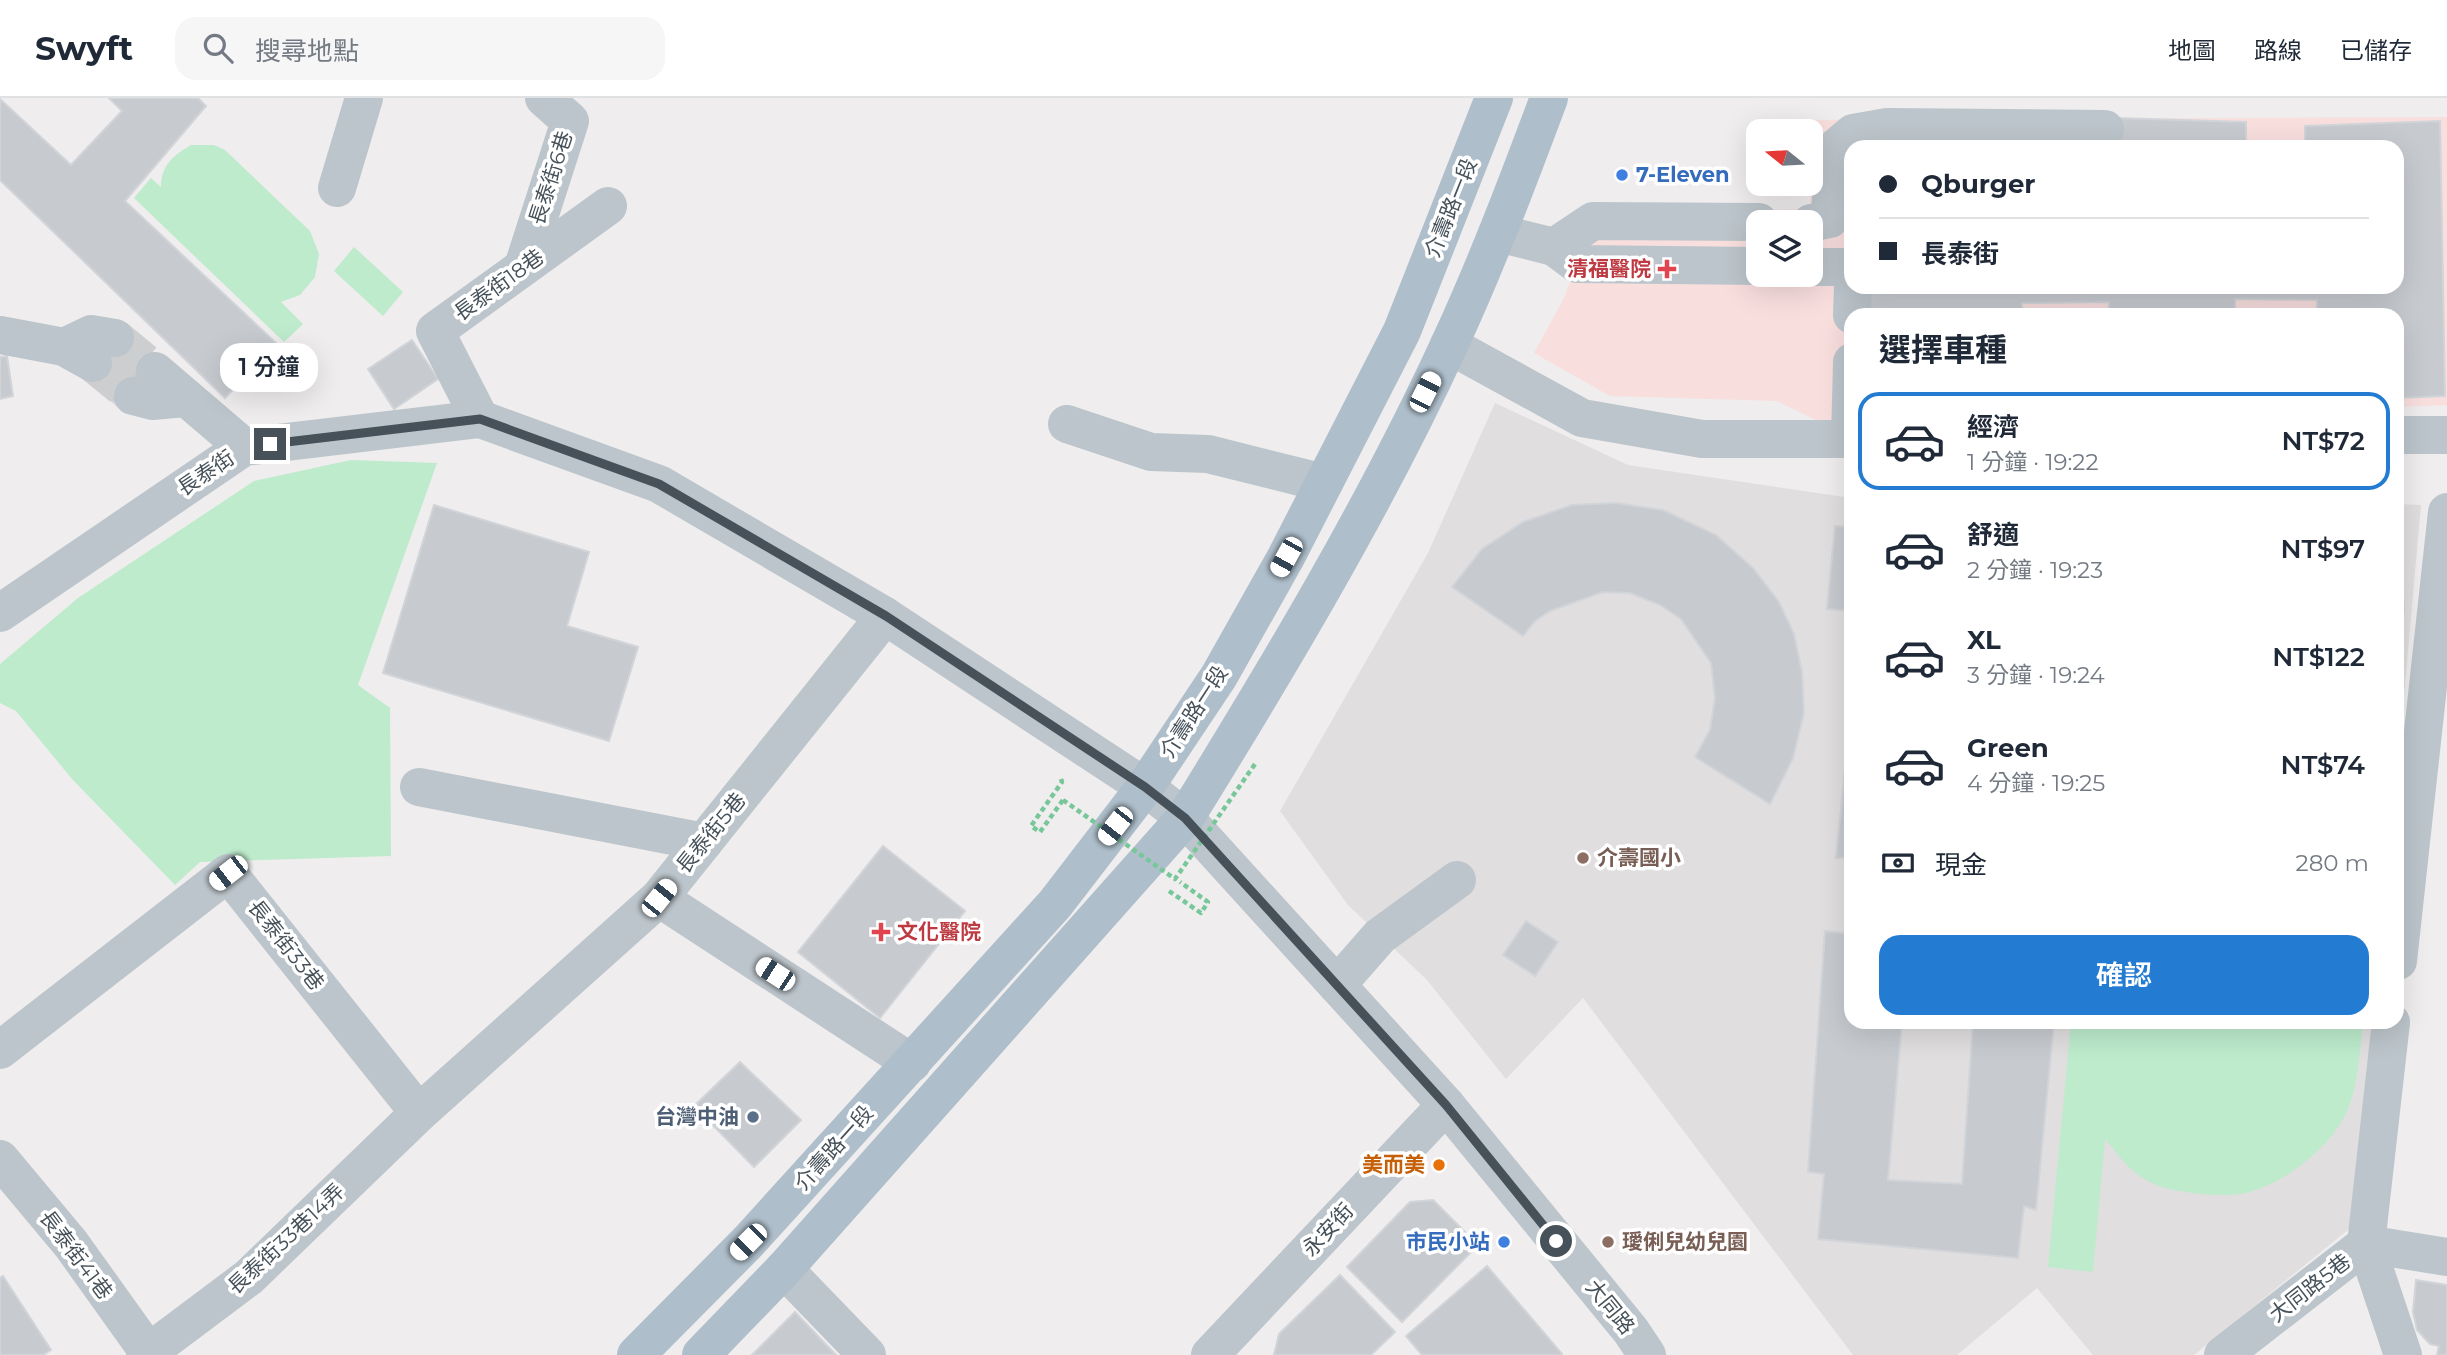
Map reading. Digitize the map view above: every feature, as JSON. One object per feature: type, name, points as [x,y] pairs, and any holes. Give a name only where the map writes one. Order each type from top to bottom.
[{"type":"main road","name":"介壽路一段","points":[[636,1355],[748,1242],[1055,904],[1145,787],[1219,676],[1324,483],[1402,331],[1494,98]]},
{"type":"main road","name":"介壽路一段","points":[[701,1355],[784,1269],[1185,818],[1366,508],[1449,345],[1499,233],[1549,98]]},
{"type":"street","points":[[337,188],[364,98]]},
{"type":"street","name":"長泰街6巷","points":[[523,268],[570,121],[544,98]]},
{"type":"street","points":[[1845,140],[1853,133],[1887,127],[2105,129]]},
{"type":"street","points":[[1823,220],[1830,219],[1833,150],[1844,141]]},
{"type":"street","name":"長泰街18巷","points":[[480,419],[435,331],[608,206]]},
{"type":"street","points":[[1554,247],[1593,221],[1746,222]]},
{"type":"street","points":[[1499,233],[1554,247],[1577,264],[1746,266]]},
{"type":"street","points":[[1823,267],[1844,267]]},
{"type":"street","points":[[0,305],[61,345]]},
{"type":"street","points":[[1449,345],[1582,418],[1702,439],[1844,439]]},
{"type":"street","points":[[144,384],[186,398],[244,447]]},
{"type":"street","name":"長泰街","points":[[0,613],[244,447],[480,419],[659,484],[886,616],[1145,787],[1185,818]]},
{"type":"street","points":[[1067,424],[1151,452],[1208,454],[1324,483]]},
{"type":"street","points":[[2404,435],[2447,435]]},
{"type":"street","points":[[2404,906],[2447,512]]},
{"type":"street","name":"長泰街5巷","points":[[419,1112],[659,898],[886,616]]},
{"type":"street","points":[[419,787],[704,842]]},
{"type":"street","name":"大同路","points":[[1185,818],[1446,1105],[1647,1355]]},
{"type":"street","name":"長泰街33巷","points":[[0,1050],[228,873],[419,1112]]},
{"type":"street","points":[[1337,985],[1380,936],[1457,880]]},
{"type":"street","points":[[659,898],[912,1063]]},
{"type":"street","points":[[2390,1029],[2366,1244],[2403,1355]]},
{"type":"street","name":"永安街","points":[[1220,1352],[1446,1105]]},
{"type":"street","name":"長泰街33巷14弄","points":[[147,1354],[249,1277],[419,1112]]},
{"type":"street","name":"長泰街41巷","points":[[0,1159],[71,1244],[147,1354]]},
{"type":"street","name":"大同路5巷","points":[[2223,1355],[2366,1244],[2447,1257]]},
{"type":"street","points":[[784,1269],[867,1355]]},
{"type":"path","points":[[1175,879],[1255,764]]},
{"type":"path","points":[[1057,789],[1031,826],[1040,832],[1063,800],[1208,902],[1201,913],[1169,890]]},
{"type":"shaded area","name":"清福醫院","points":[[2447,117],[2447,405],[2404,407],[2404,308],[1844,308],[1844,423],[1822,423],[1777,401],[1610,396],[1534,353],[1564,298],[1596,212],[1810,209],[1810,196],[1824,196],[1824,120]]},
{"type":"shaded area","name":"介壽國小","points":[[1495,403],[1628,465],[1844,497],[1844,1029],[2372,1029],[2354,1225],[2194,1355],[2093,1355],[2037,1288],[1957,1355],[1853,1355],[1583,998],[1506,1079],[1427,980],[1348,905],[1280,811],[1428,553]]},
{"type":"shaded area","points":[[2404,504],[2421,505],[2404,695]]},
{"type":"green space","points":[[191,145],[214,145],[225,150],[310,231],[319,254],[315,277],[300,295],[281,302],[303,324],[284,342],[134,198],[151,178],[161,187],[166,167]]},
{"type":"green space","points":[[354,247],[403,292],[383,316],[334,271]]},
{"type":"green space","points":[[351,460],[437,463],[358,685],[390,708],[391,856],[200,862],[175,885],[72,779],[16,711],[0,703],[0,664],[78,598],[254,481]]},
{"type":"green space","points":[[2070,1029],[2362,1029],[2355,1085],[2348,1109],[2334,1133],[2298,1167],[2284,1177],[2255,1190],[2227,1195],[2200,1194],[2167,1188],[2148,1181],[2132,1170],[2105,1139],[2093,1272],[2048,1267]]},
{"type":"building","points":[[109,98],[198,98],[206,106],[125,201],[276,343],[225,398],[0,180],[0,99],[71,165],[122,111]]},
{"type":"building","points":[[2116,118],[2246,122],[2246,140],[2114,140]]},
{"type":"building","points":[[2440,121],[2445,396],[2404,398],[2404,308],[2317,308],[2317,300],[2235,299],[2235,308],[2109,308],[2109,302],[2022,303],[2022,308],[1869,308],[1869,294],[2404,294],[2404,140],[2305,140],[2305,126]]},
{"type":"building","points":[[125,328],[163,363],[121,409],[83,374]]},
{"type":"building","points":[[412,340],[438,379],[394,409],[368,369]]},
{"type":"building","points":[[7,356],[13,396],[0,399],[0,357]]},
{"type":"building","points":[[1615,503],[1663,510],[1716,535],[1753,568],[1779,602],[1794,634],[1802,672],[1804,713],[1793,758],[1770,804],[1695,757],[1710,730],[1715,698],[1711,663],[1681,619],[1660,605],[1630,593],[1603,592],[1550,611],[1535,621],[1523,636],[1452,587],[1482,549],[1523,522],[1572,505]]},
{"type":"building","points":[[434,505],[589,552],[567,626],[638,647],[609,741],[383,673]]},
{"type":"building","points":[[1835,526],[1844,527],[1844,610],[1827,609]]},
{"type":"building","points":[[1844,779],[1844,858],[1836,858]]},
{"type":"building","name":"文化醫院","points":[[883,846],[965,911],[880,1018],[798,952]]},
{"type":"building","points":[[1526,921],[1558,942],[1535,976],[1503,955]]},
{"type":"building","points":[[1825,931],[1844,933],[1844,1029],[1901,1029],[1888,1180],[1962,1184],[1973,1029],[2053,1029],[2036,1210],[2024,1206],[2018,1258],[1818,1239],[1824,1174],[1808,1172]]},
{"type":"building","points":[[740,1062],[801,1120],[754,1167],[694,1106]]},
{"type":"building","points":[[1433,1200],[1478,1245],[1402,1322],[1347,1267],[1410,1202]]},
{"type":"building","points":[[1487,1266],[1561,1355],[1422,1355],[1406,1336]]},
{"type":"building","points":[[1340,1275],[1395,1332],[1371,1355],[1274,1355],[1279,1334]]},
{"type":"building","points":[[3,1276],[51,1350],[43,1355],[0,1355],[0,1278]]},
{"type":"building","points":[[2416,1280],[2447,1285],[2447,1355],[2437,1355],[2439,1346],[2430,1344],[2417,1330],[2413,1312]]},
{"type":"building","points":[[795,1312],[836,1355],[752,1355]]},
{"type":"tunnel","points":[[115,338],[155,371]]},
{"type":"tunnel","points":[[93,363],[133,396]]},
{"type":"place","name":"7-Eleven","points":[[1622,175]]},
{"type":"place","name":"清福醫院","points":[[1667,269]]},
{"type":"place","name":"介壽國小","points":[[1583,858]]},
{"type":"place","name":"文化醫院","points":[[881,932]]},
{"type":"place","name":"台灣中油","points":[[753,1117]]},
{"type":"place","name":"美而美","points":[[1439,1165]]},
{"type":"place","name":"市民小站","points":[[1504,1242]]},
{"type":"place","name":"璦俐兒幼兒園","points":[[1608,1242]]},
{"type":"route","points":[[270,444],[480,419],[659,484],[886,616],[1145,787],[1185,818],[1446,1105],[1556,1241]]}]
